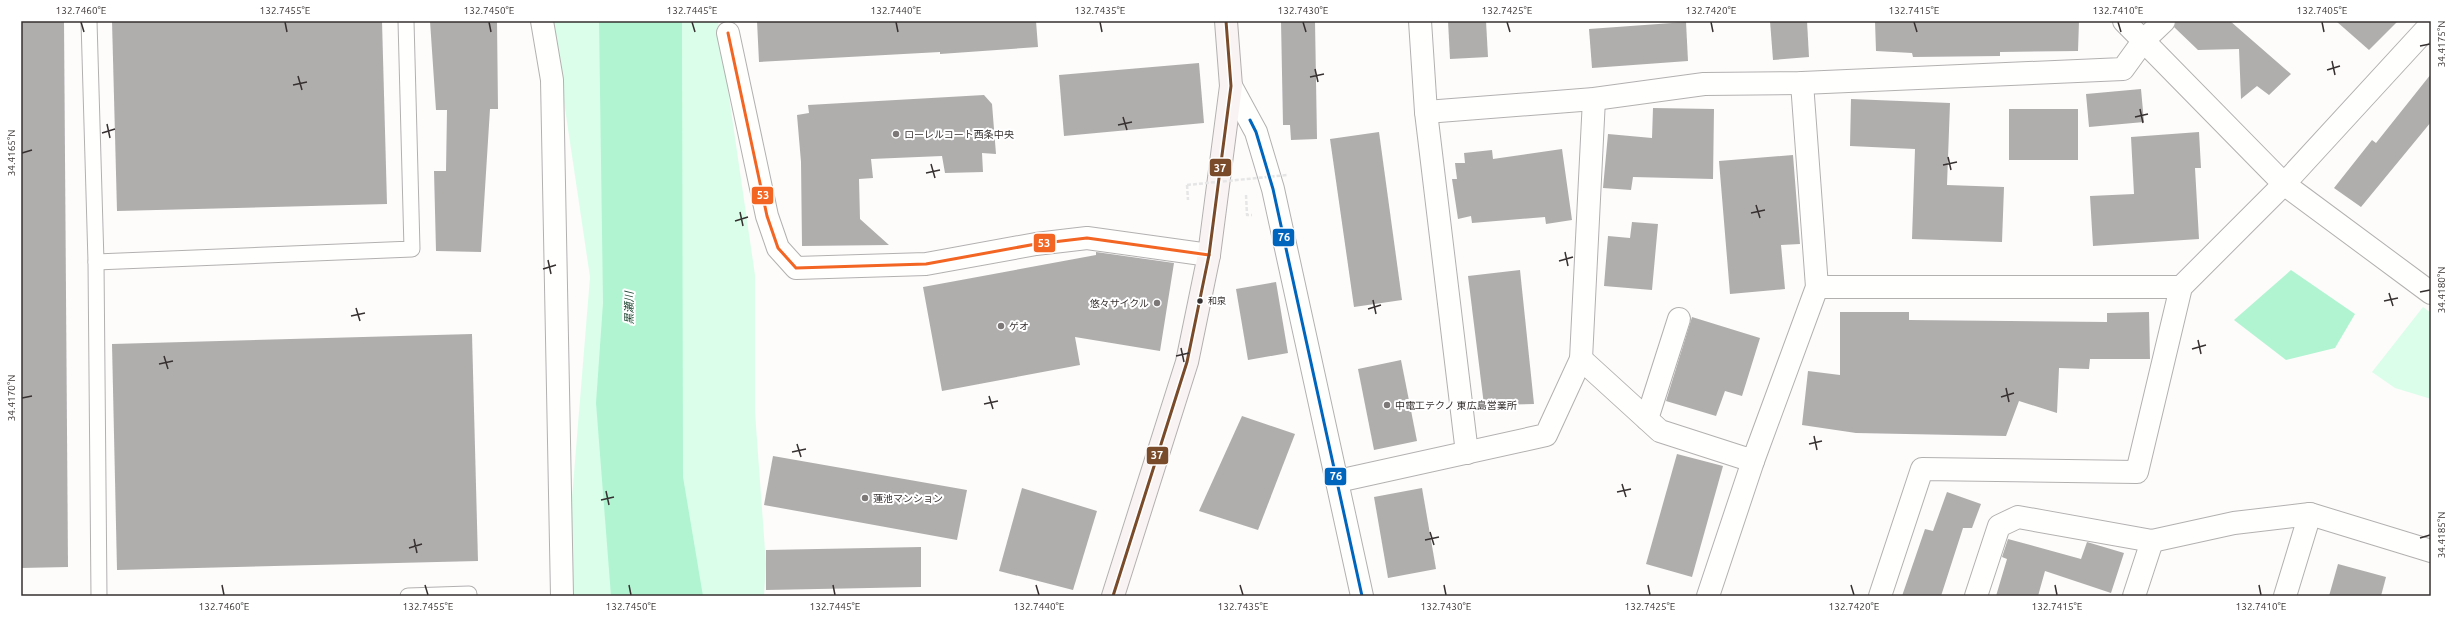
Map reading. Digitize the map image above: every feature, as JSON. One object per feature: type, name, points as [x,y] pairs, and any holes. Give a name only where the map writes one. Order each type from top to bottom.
[{"type":"street","points":[[542,21],[552,80],[556,359],[562,596]]},
{"type":"street","points":[[1113,596],[1187,362],[1209,255],[1231,86],[1226,21]]},
{"type":"street","points":[[1420,21],[1426,112],[1467,453]]},
{"type":"street","points":[[2124,21],[2284,184],[2431,293]]},
{"type":"street","points":[[1426,112],[1594,99],[1704,84],[1802,83],[2123,69],[2144,40],[2164,21]]},
{"type":"street","points":[[1880,596],[1922,469],[2137,472],[2181,287],[2284,184],[2431,24]]},
{"type":"street","points":[[728,33],[767,216],[778,248],[796,268],[926,264],[1036,244],[1087,238],[1209,255]]},
{"type":"street","points":[[1708,596],[1753,461],[1817,287],[1802,83]]},
{"type":"street","points":[[1231,86],[1256,132],[1273,189],[1362,596]]},
{"type":"street","points":[[1338,481],[1546,435],[1581,359],[1594,99]]},
{"type":"street","points":[[1817,287],[2181,287]]},
{"type":"street","points":[[1647,418],[1679,319]]},
{"type":"street","points":[[1581,359],[1660,431],[1753,461]]},
{"type":"street","points":[[2285,596],[2310,514]]},
{"type":"street","points":[[1976,596],[1999,526],[2018,517],[2152,541],[2234,523],[2310,514],[2431,551]]},
{"type":"street","points":[[2134,596],[2152,541]]},
{"type":"lane","points":[[89,21],[96,262],[99,596]]},
{"type":"lane","points":[[96,262],[412,249],[406,21]]},
{"type":"lane","points":[[408,596],[469,594],[469,596]]},
{"type":"path","points":[[1187,185],[1287,176]]},
{"type":"path","points":[[1244,179],[1245,186]]},
{"type":"path","points":[[1246,193],[1247,215]]},
{"type":"shaded area","points":[[552,21],[718,21],[755,275],[755,412],[766,564],[764,596],[564,596],[590,277]]},
{"type":"shaded area","points":[[2423,307],[2431,313],[2431,399],[2395,388],[2372,372]]},
{"type":"water","name":"黒瀬川","points":[[599,21],[682,21],[683,477],[703,596],[611,596],[596,403],[603,303]]},
{"type":"water","points":[[2291,270],[2355,314],[2335,348],[2286,360],[2234,320]]},
{"type":"building","points":[[21,21],[64,21],[68,567],[21,568]]},
{"type":"building","points":[[112,21],[382,21],[387,204],[117,211]]},
{"type":"building","points":[[430,21],[497,21],[498,109],[490,109],[481,252],[436,251],[434,171],[446,171],[447,110],[436,110]]},
{"type":"building","points":[[757,21],[1036,21],[1038,47],[940,54],[940,52],[759,62]]},
{"type":"building","points":[[1281,21],[1315,21],[1317,139],[1291,140],[1290,125],[1283,125]]},
{"type":"building","points":[[1448,21],[1486,21],[1488,57],[1450,59]]},
{"type":"building","points":[[1770,21],[1807,21],[1809,57],[1773,60]]},
{"type":"building","points":[[1875,21],[2079,21],[2078,51],[2000,52],[2000,56],[1913,57],[1912,53],[1876,51]]},
{"type":"building","points":[[2176,21],[2230,21],[2291,74],[2269,95],[2257,86],[2241,99],[2239,49],[2198,50],[2174,27]]},
{"type":"building","points":[[2336,21],[2398,21],[2369,50]]},
{"type":"building","points":[[1686,22],[1688,61],[1592,68],[1589,29]]},
{"type":"building","points":[[1199,63],[1204,123],[1064,136],[1059,75]]},
{"type":"building","points":[[2431,74],[2431,122],[2361,207],[2334,188],[2372,140],[2376,143]]},
{"type":"building","points":[[2141,89],[2144,122],[2089,127],[2086,94]]},
{"type":"building","name":"ローレルコート西条中央","points":[[984,95],[992,104],[996,154],[982,153],[983,172],[945,173],[942,156],[871,159],[873,178],[859,179],[860,219],[889,245],[802,246],[801,162],[797,115],[809,113],[808,105]]},
{"type":"building","points":[[1851,99],[1950,103],[1947,185],[2004,187],[2002,242],[1912,239],[1915,149],[1850,146]]},
{"type":"building","points":[[1653,108],[1714,109],[1713,179],[1633,177],[1631,190],[1603,188],[1608,134],[1652,138]]},
{"type":"building","points":[[2009,109],[2078,109],[2078,160],[2009,160]]},
{"type":"building","points":[[1379,132],[1402,300],[1354,307],[1330,139]]},
{"type":"building","points":[[2199,132],[2201,168],[2195,168],[2199,239],[2093,246],[2090,196],[2134,194],[2131,137]]},
{"type":"building","points":[[1562,149],[1572,220],[1546,224],[1545,217],[1472,223],[1471,216],[1458,219],[1452,179],[1457,179],[1455,163],[1465,163],[1464,153],[1492,150],[1493,159]]},
{"type":"building","points":[[1793,155],[1800,244],[1781,245],[1785,289],[1730,294],[1719,161]]},
{"type":"building","points":[[1632,222],[1658,224],[1652,290],[1604,286],[1608,236],[1630,238]]},
{"type":"building","name":"ゲオ","points":[[1096,252],[1174,263],[1160,351],[1075,337],[1080,365],[942,391],[923,287],[1096,255]]},
{"type":"building","points":[[1520,270],[1534,404],[1484,405],[1468,276]]},
{"type":"building","points":[[1276,282],[1288,353],[1248,360],[1236,289]]},
{"type":"building","points":[[1840,312],[1909,312],[1909,320],[2107,322],[2107,313],[2149,312],[2150,359],[2090,359],[2089,369],[2059,368],[2057,413],[2019,401],[2006,436],[1856,433],[1802,425],[1808,371],[1840,375]]},
{"type":"building","points":[[1692,317],[1760,338],[1742,396],[1725,391],[1716,416],[1666,401]]},
{"type":"building","points":[[472,334],[478,561],[117,570],[112,344]]},
{"type":"building","name":"中電工テクノ 東広島営業所","points":[[1401,360],[1417,441],[1374,450],[1358,369]]},
{"type":"building","points":[[1242,416],[1295,434],[1258,530],[1199,511]]},
{"type":"building","points":[[1677,454],[1723,466],[1692,577],[1646,564]]},
{"type":"building","name":"蓮池マンション","points":[[773,456],[967,490],[957,540],[764,505]]},
{"type":"building","points":[[1022,488],[1097,511],[1073,590],[999,571]]},
{"type":"building","points":[[1422,488],[1436,569],[1388,578],[1374,497]]},
{"type":"building","points":[[1947,492],[1981,504],[1972,528],[1963,528],[1941,596],[1902,596],[1925,529],[1933,531]]},
{"type":"building","points":[[2008,539],[2081,559],[2087,542],[2124,553],[2111,593],[2045,571],[2038,596],[1996,596],[2007,559],[2002,557]]},
{"type":"building","points":[[921,547],[921,587],[766,590],[766,550]]},
{"type":"building","points":[[2338,564],[2386,577],[2381,596],[2329,596]]},
{"type":"transit line","name":"37","points":[[1113,596],[1187,362],[1209,255],[1231,86],[1226,21]]},
{"type":"transit line","name":"53","points":[[728,33],[767,216],[778,248],[796,268],[926,264],[1036,244],[1087,238],[1209,255]]},
{"type":"transit line","name":"76","points":[[1250,120],[1256,132],[1273,189],[1362,596]]},
{"type":"place","name":"ローレルコート西条中央","points":[[896,134]]},
{"type":"place","name":"和泉","points":[[1200,301]]},
{"type":"place","name":"悠々サイクル","points":[[1157,303]]},
{"type":"place","name":"ゲオ","points":[[1001,326]]},
{"type":"place","name":"中電工テクノ 東広島営業所","points":[[1387,405]]},
{"type":"place","name":"蓮池マンション","points":[[865,498]]}]
